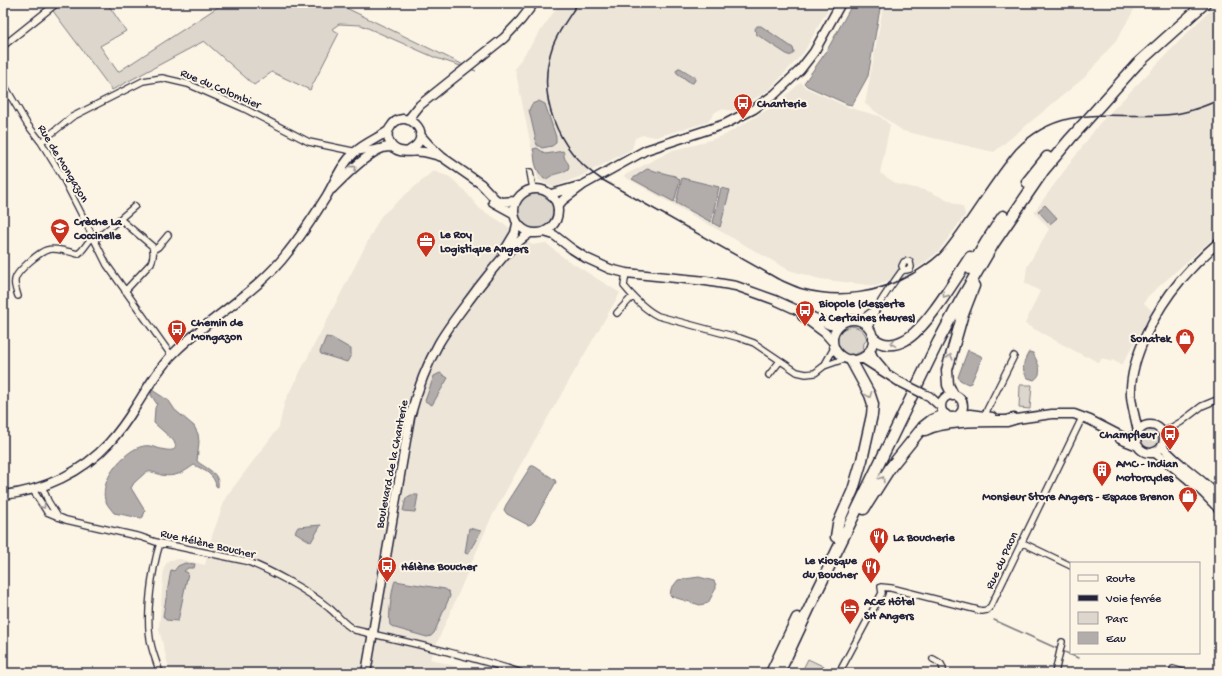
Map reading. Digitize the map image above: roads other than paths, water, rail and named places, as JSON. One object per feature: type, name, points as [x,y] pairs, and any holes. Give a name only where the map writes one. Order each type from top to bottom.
[{"type":"highway","points":[[771,673],[933,337],[990,242],[1038,167],[1064,135],[1132,60],[1195,3]]},
{"type":"highway","points":[[780,673],[814,598],[938,342],[990,242],[1044,170],[1137,64],[1205,3]]},
{"type":"highway","points":[[873,338],[878,342],[888,345],[905,340],[913,335],[937,307],[977,248],[990,242]]},
{"type":"highway","points":[[949,396],[947,378],[950,359],[962,317],[975,284],[992,254],[990,242]]},
{"type":"highway","points":[[836,537],[838,524],[853,490],[862,460],[873,404],[870,395],[848,359]]},
{"type":"highway","points":[[814,598],[824,584],[879,484],[926,424],[942,411]]},
{"type":"highway","points":[[908,446],[925,430],[932,426],[947,423],[1007,421],[1014,419]]},
{"type":"street","points":[[3,46],[57,3]]},
{"type":"street","points":[[408,120],[420,105],[504,38],[534,3]]},
{"type":"street","points":[[558,206],[563,200],[583,185],[646,150],[724,125],[761,104],[775,94],[800,70],[814,52],[841,3]]},
{"type":"street","name":"Rue du Colombier","points":[[41,142],[72,117],[143,81],[162,78],[188,84],[243,108],[310,142],[355,152]]},
{"type":"street","name":"Rue de Mongazon","points":[[3,82],[27,124],[41,142],[62,176],[107,265],[171,355]]},
{"type":"street","points":[[410,150],[418,144],[418,117],[421,110],[433,95]]},
{"type":"street","points":[[3,495],[32,490],[65,476],[82,467],[109,443],[171,355],[278,265],[326,196],[338,172],[355,152],[388,130],[396,121],[404,119],[412,121],[429,145],[442,157],[481,184],[496,199],[501,202],[516,201]]},
{"type":"street","points":[[388,130],[388,139],[392,147]]},
{"type":"street","points":[[355,152],[383,147],[392,147],[401,151],[410,150],[425,152],[442,157]]},
{"type":"street","points":[[326,196],[361,162],[383,147]]},
{"type":"street","points":[[530,172],[533,189]]},
{"type":"street","points":[[469,175],[495,205],[513,213]]},
{"type":"street","points":[[551,194],[583,185]]},
{"type":"street","points":[[557,220],[552,227],[544,232],[537,234],[530,233],[517,224],[513,213],[516,201],[523,192],[533,189],[544,190],[551,194],[558,206],[558,213],[557,220],[556,226],[558,231],[574,246],[602,261],[639,274]]},
{"type":"street","points":[[18,296],[14,284],[16,278],[22,269],[41,253],[52,249],[78,254],[88,241],[100,236],[135,206]]},
{"type":"street","points":[[120,219],[152,246],[153,250],[153,258],[151,263],[125,291]]},
{"type":"street","name":"Boulevard de la Chanterie","points":[[500,259],[515,233],[517,224]]},
{"type":"street","points":[[544,232],[554,235],[572,249],[598,264],[626,273],[706,281],[736,286],[775,300],[830,325],[840,324],[849,320],[859,321],[869,328],[873,338],[870,350],[862,358]]},
{"type":"street","name":"Boulevard de la Chanterie","points":[[366,673],[410,417],[416,395],[432,357],[443,337],[500,259],[522,238],[530,233]]},
{"type":"street","points":[[153,250],[168,235]]},
{"type":"street","points":[[1138,446],[1136,438],[1138,433],[1131,395],[1138,355],[1160,309],[1179,282],[1219,242]]},
{"type":"street","points":[[869,328],[871,319],[887,292],[904,270]]},
{"type":"street","points":[[626,273],[624,286],[649,312],[658,316],[754,343],[796,372],[806,374],[815,373],[824,366],[848,359],[862,358],[898,381],[927,395],[949,417],[970,414],[1014,419],[1066,413],[1081,416],[1125,438],[1132,437],[1147,426]]},
{"type":"street","points":[[617,313],[633,296]]},
{"type":"street","points":[[859,321],[880,304]]},
{"type":"street","points":[[790,307],[825,333],[838,354],[848,359]]},
{"type":"street","points":[[824,366],[833,344],[836,329],[840,324]]},
{"type":"street","points":[[870,350],[873,357],[889,375]]},
{"type":"street","points":[[986,417],[987,410],[1014,356]]},
{"type":"street","points":[[769,375],[780,361]]},
{"type":"street","points":[[1058,414],[1081,420],[1124,441],[1138,446],[1145,452],[1154,452],[1162,446],[1162,433],[1156,427],[1147,426],[1140,419],[1135,403],[1132,383]]},
{"type":"street","points":[[927,395],[958,397],[970,414]]},
{"type":"street","points":[[942,411],[941,401],[949,396]]},
{"type":"street","points":[[1162,433],[1181,422],[1202,406],[1219,399]]},
{"type":"street","points":[[959,415],[963,406]]},
{"type":"street","name":"Rue du Paon","points":[[839,673],[882,593],[881,587],[891,588],[982,611],[987,610],[991,606],[1081,420]]},
{"type":"street","points":[[1162,446],[1166,452],[1192,472],[1219,498]]},
{"type":"street","points":[[1154,452],[1199,488],[1219,509]]},
{"type":"street","points":[[42,486],[48,501],[58,517]]},
{"type":"street","name":"Rue Hélène Boucher","points":[[32,490],[47,512],[58,517],[160,543],[246,561],[260,567],[330,608],[348,626],[355,630],[433,647],[522,673]]},
{"type":"street","points":[[1021,542],[1070,566]]},
{"type":"street","points":[[160,543],[153,572],[149,621],[151,644],[160,673]]},
{"type":"street","points":[[1055,673],[1061,647]]},
{"type":"street","points":[[933,659],[943,666],[943,673]]},
{"type":"street","points":[[1173,669],[1186,673]]},
{"type":"water","points":[[853,3],[881,3],[868,76],[852,105],[807,86],[804,83],[826,52]]},
{"type":"water","points":[[757,26],[761,26],[793,48],[793,54],[788,55],[756,34],[755,29]]},
{"type":"water","points":[[678,68],[695,77],[693,83],[677,73],[676,71]]},
{"type":"water","points":[[539,101],[545,104],[556,137],[556,143],[552,146],[542,148],[537,145],[529,110],[532,104]]},
{"type":"water","points":[[537,148],[546,154],[563,151],[569,165],[568,169],[544,179],[538,171],[536,164],[533,149]]},
{"type":"water","points":[[647,169],[675,176],[680,180],[674,202],[632,179]]},
{"type":"water","points":[[682,178],[719,187],[711,222],[676,203]]},
{"type":"water","points":[[721,188],[730,190],[720,227],[713,223]]},
{"type":"water","points":[[1045,205],[1057,218],[1050,224],[1038,211]]},
{"type":"water","points":[[326,337],[332,338],[351,349],[351,355],[347,362],[321,354],[320,352]]},
{"type":"water","points":[[968,350],[981,356],[982,358],[971,383],[968,384],[960,380],[958,377]]},
{"type":"water","points":[[1029,352],[1033,353],[1040,371],[1034,380],[1028,378],[1023,368]]},
{"type":"water","points":[[440,373],[448,378],[432,405],[425,401],[434,376]]},
{"type":"water","points":[[152,390],[169,401],[175,410],[194,426],[198,434],[199,442],[197,461],[215,474],[218,487],[211,476],[194,465],[183,472],[171,476],[146,472],[134,483],[131,488],[145,511],[143,517],[141,518],[114,513],[105,500],[105,485],[112,470],[123,458],[135,449],[142,446],[150,446],[168,450],[175,449],[173,440],[154,423],[155,408],[157,404],[151,395]]},
{"type":"water","points":[[531,466],[534,466],[556,482],[534,521],[528,525],[507,514],[504,510]]},
{"type":"water","points":[[411,495],[418,495],[415,512],[403,511],[406,498]]},
{"type":"water","points":[[321,525],[311,542],[295,532],[298,527]]},
{"type":"water","points":[[469,528],[481,531],[468,554],[465,553]]},
{"type":"water","points":[[185,563],[195,564],[194,568],[188,568],[184,571],[188,573],[178,621],[166,620],[163,616],[171,570],[174,571],[178,566]]},
{"type":"water","points":[[699,577],[714,581],[716,585],[716,588],[708,603],[700,605],[670,596],[671,589],[678,580]]},
{"type":"water","points":[[395,581],[445,589],[449,592],[450,596],[434,633],[431,636],[427,637],[395,628],[390,625],[391,603]]},
{"type":"waterway","points":[[994,620],[1078,658]]},
{"type":"railway","points":[[578,3],[555,39],[548,64],[547,83],[549,102],[554,120],[572,153],[601,179],[778,279],[800,288],[817,292],[845,294],[873,290],[899,281],[929,263],[940,254],[1016,149],[1034,134],[1053,124],[1072,118],[1091,116],[1153,116],[1175,114],[1203,107],[1219,100]]},
{"type":"place","name":"Chanterie","points":[[743,120]]},
{"type":"place","name":"Crèche La Coccinelle","points":[[60,245]]},
{"type":"place","name":"Le Roy Logistique Angers","points":[[426,258]]},
{"type":"place","name":"Biopole (desserte à Certaines Heures)","points":[[805,327]]},
{"type":"place","name":"Chemin de Mongazon","points":[[177,346]]},
{"type":"place","name":"Sonatek","points":[[1185,355]]},
{"type":"place","name":"Champfleur","points":[[1170,451]]},
{"type":"place","name":"AMC - Indian Motorcycles","points":[[1102,487]]},
{"type":"place","name":"Monsieur Store Angers - Espace Brenon","points":[[1188,513]]},
{"type":"place","name":"La Boucherie","points":[[879,554]]},
{"type":"place","name":"Hélène Boucher","points":[[387,583]]},
{"type":"place","name":"Le Kiosque du Boucher","points":[[871,584]]},
{"type":"place","name":"ACE Hôtel SH Angers","points":[[850,625]]}]
